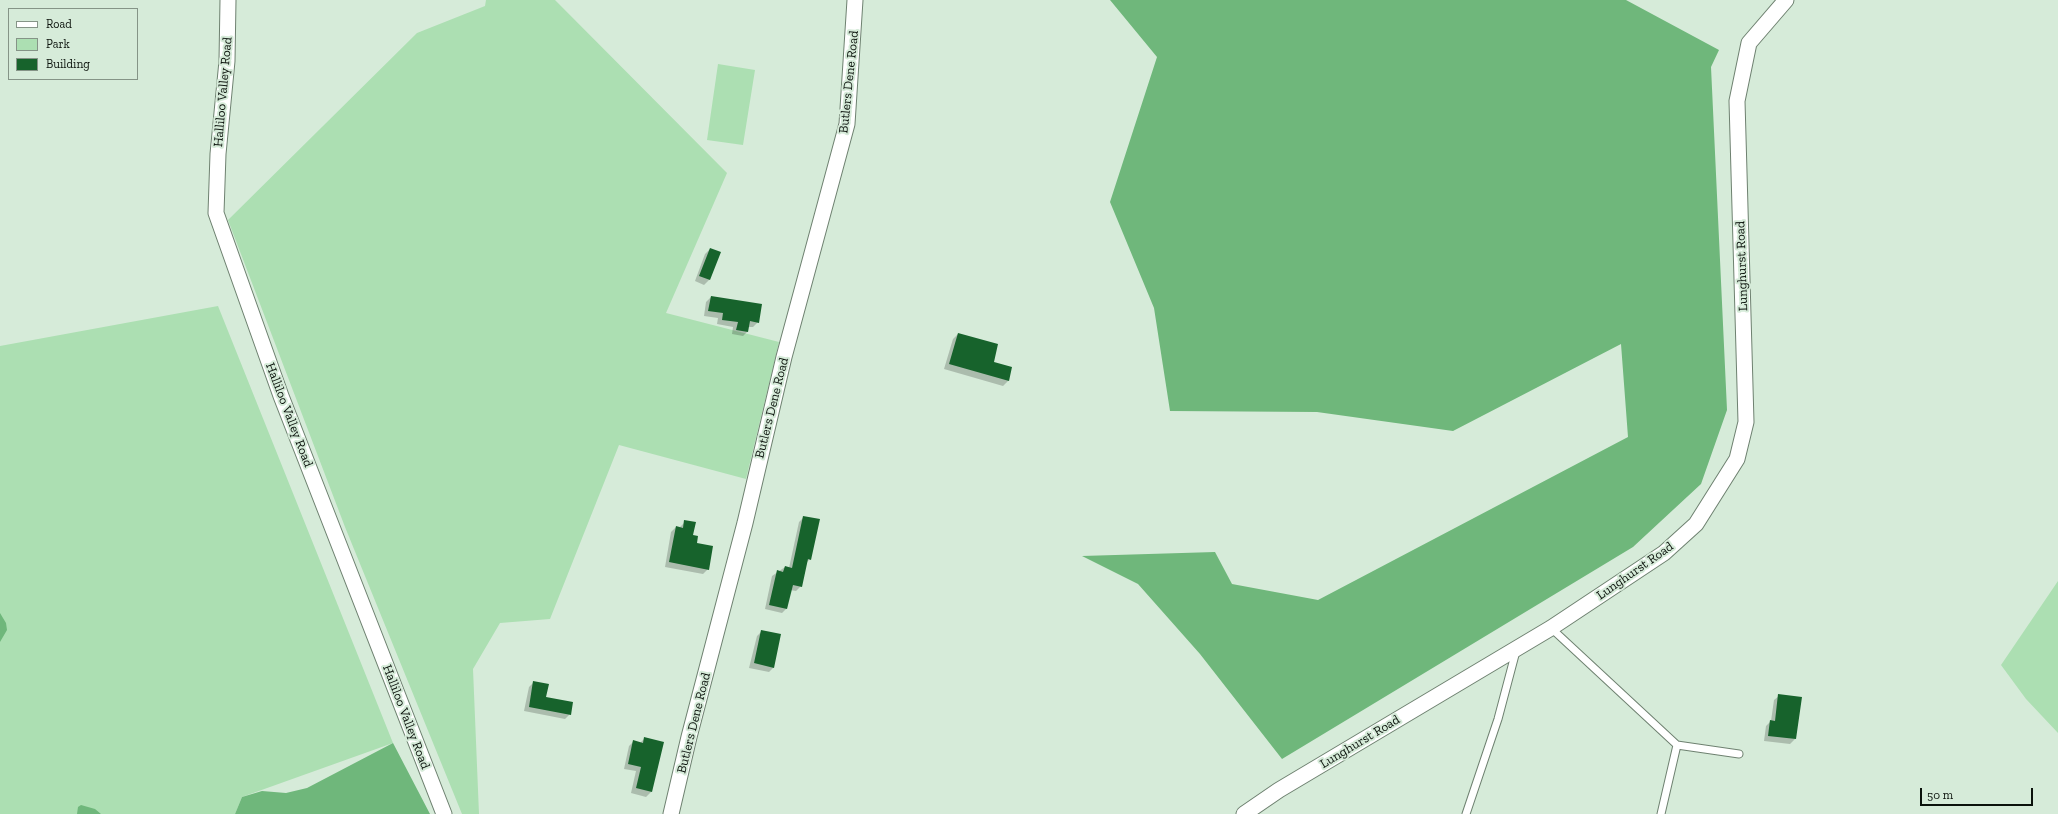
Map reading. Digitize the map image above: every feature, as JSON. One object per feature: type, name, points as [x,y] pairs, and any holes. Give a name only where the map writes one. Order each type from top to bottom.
[{"type":"street","name":"Halliloo Valley Road","points":[[228,0],[227,61],[218,154],[216,213],[281,396],[444,814]]},
{"type":"street","name":"Butlers Dene Road","points":[[671,814],[689,737],[743,531],[784,357],[847,124],[855,0]]},
{"type":"street","name":"Lunghurst Road","points":[[1244,814],[1279,790],[1551,628],[1664,553],[1691,529],[1700,518],[1737,460],[1746,422],[1737,101],[1749,43],[1786,0]]},
{"type":"lane","points":[[1551,628],[1677,745],[1739,754]]},
{"type":"lane","points":[[1466,814],[1498,720],[1516,648]]},
{"type":"lane","points":[[1661,814],[1677,745]]},
{"type":"green space","points":[[486,0],[555,0],[727,173],[666,313],[779,342],[746,479],[619,445],[550,619],[500,623],[473,669],[479,814],[462,814],[345,527],[228,220],[417,33],[485,6]]},
{"type":"green space","points":[[1110,0],[1626,0],[1719,50],[1711,67],[1727,410],[1701,484],[1633,547],[1282,759],[1200,654],[1138,584],[1082,556],[1215,552],[1232,584],[1318,600],[1628,437],[1621,344],[1453,431],[1317,412],[1170,411],[1154,308],[1110,202],[1157,57]]},
{"type":"green space","points":[[718,64],[755,70],[743,145],[707,140]]},
{"type":"green space","points":[[218,306],[393,743],[242,797],[235,814],[0,814],[0,346]]},
{"type":"green space","points":[[2058,581],[2058,733],[2026,699],[2001,665]]},
{"type":"green space","points":[[0,613],[6,623],[7,630],[0,642]]},
{"type":"green space","points":[[393,743],[430,814],[235,814],[242,797],[262,791],[286,793],[307,788]]},
{"type":"green space","points":[[81,805],[95,809],[101,814],[77,814],[78,807]]},
{"type":"building","points":[[710,248],[721,252],[710,280],[699,276]]},
{"type":"building","points":[[711,296],[762,304],[759,323],[750,321],[748,332],[736,330],[738,322],[722,320],[723,313],[708,311]]},
{"type":"building","points":[[958,333],[998,344],[994,362],[1012,367],[1009,381],[949,364]]},
{"type":"building","points":[[803,516],[820,519],[811,560],[808,559],[802,587],[793,585],[787,609],[769,605],[777,570],[783,572],[785,566],[792,568]]},
{"type":"building","points":[[684,520],[696,522],[693,535],[698,536],[697,543],[713,546],[709,570],[669,562],[676,526],[683,528]]},
{"type":"building","points":[[761,630],[781,634],[774,668],[754,663]]},
{"type":"building","points":[[533,681],[549,684],[546,697],[573,702],[571,715],[529,707]]},
{"type":"building","points":[[1778,694],[1802,697],[1796,739],[1768,736],[1770,720],[1775,721]]},
{"type":"building","points":[[644,737],[664,742],[652,792],[636,788],[641,767],[628,764],[633,740],[643,743]]}]
